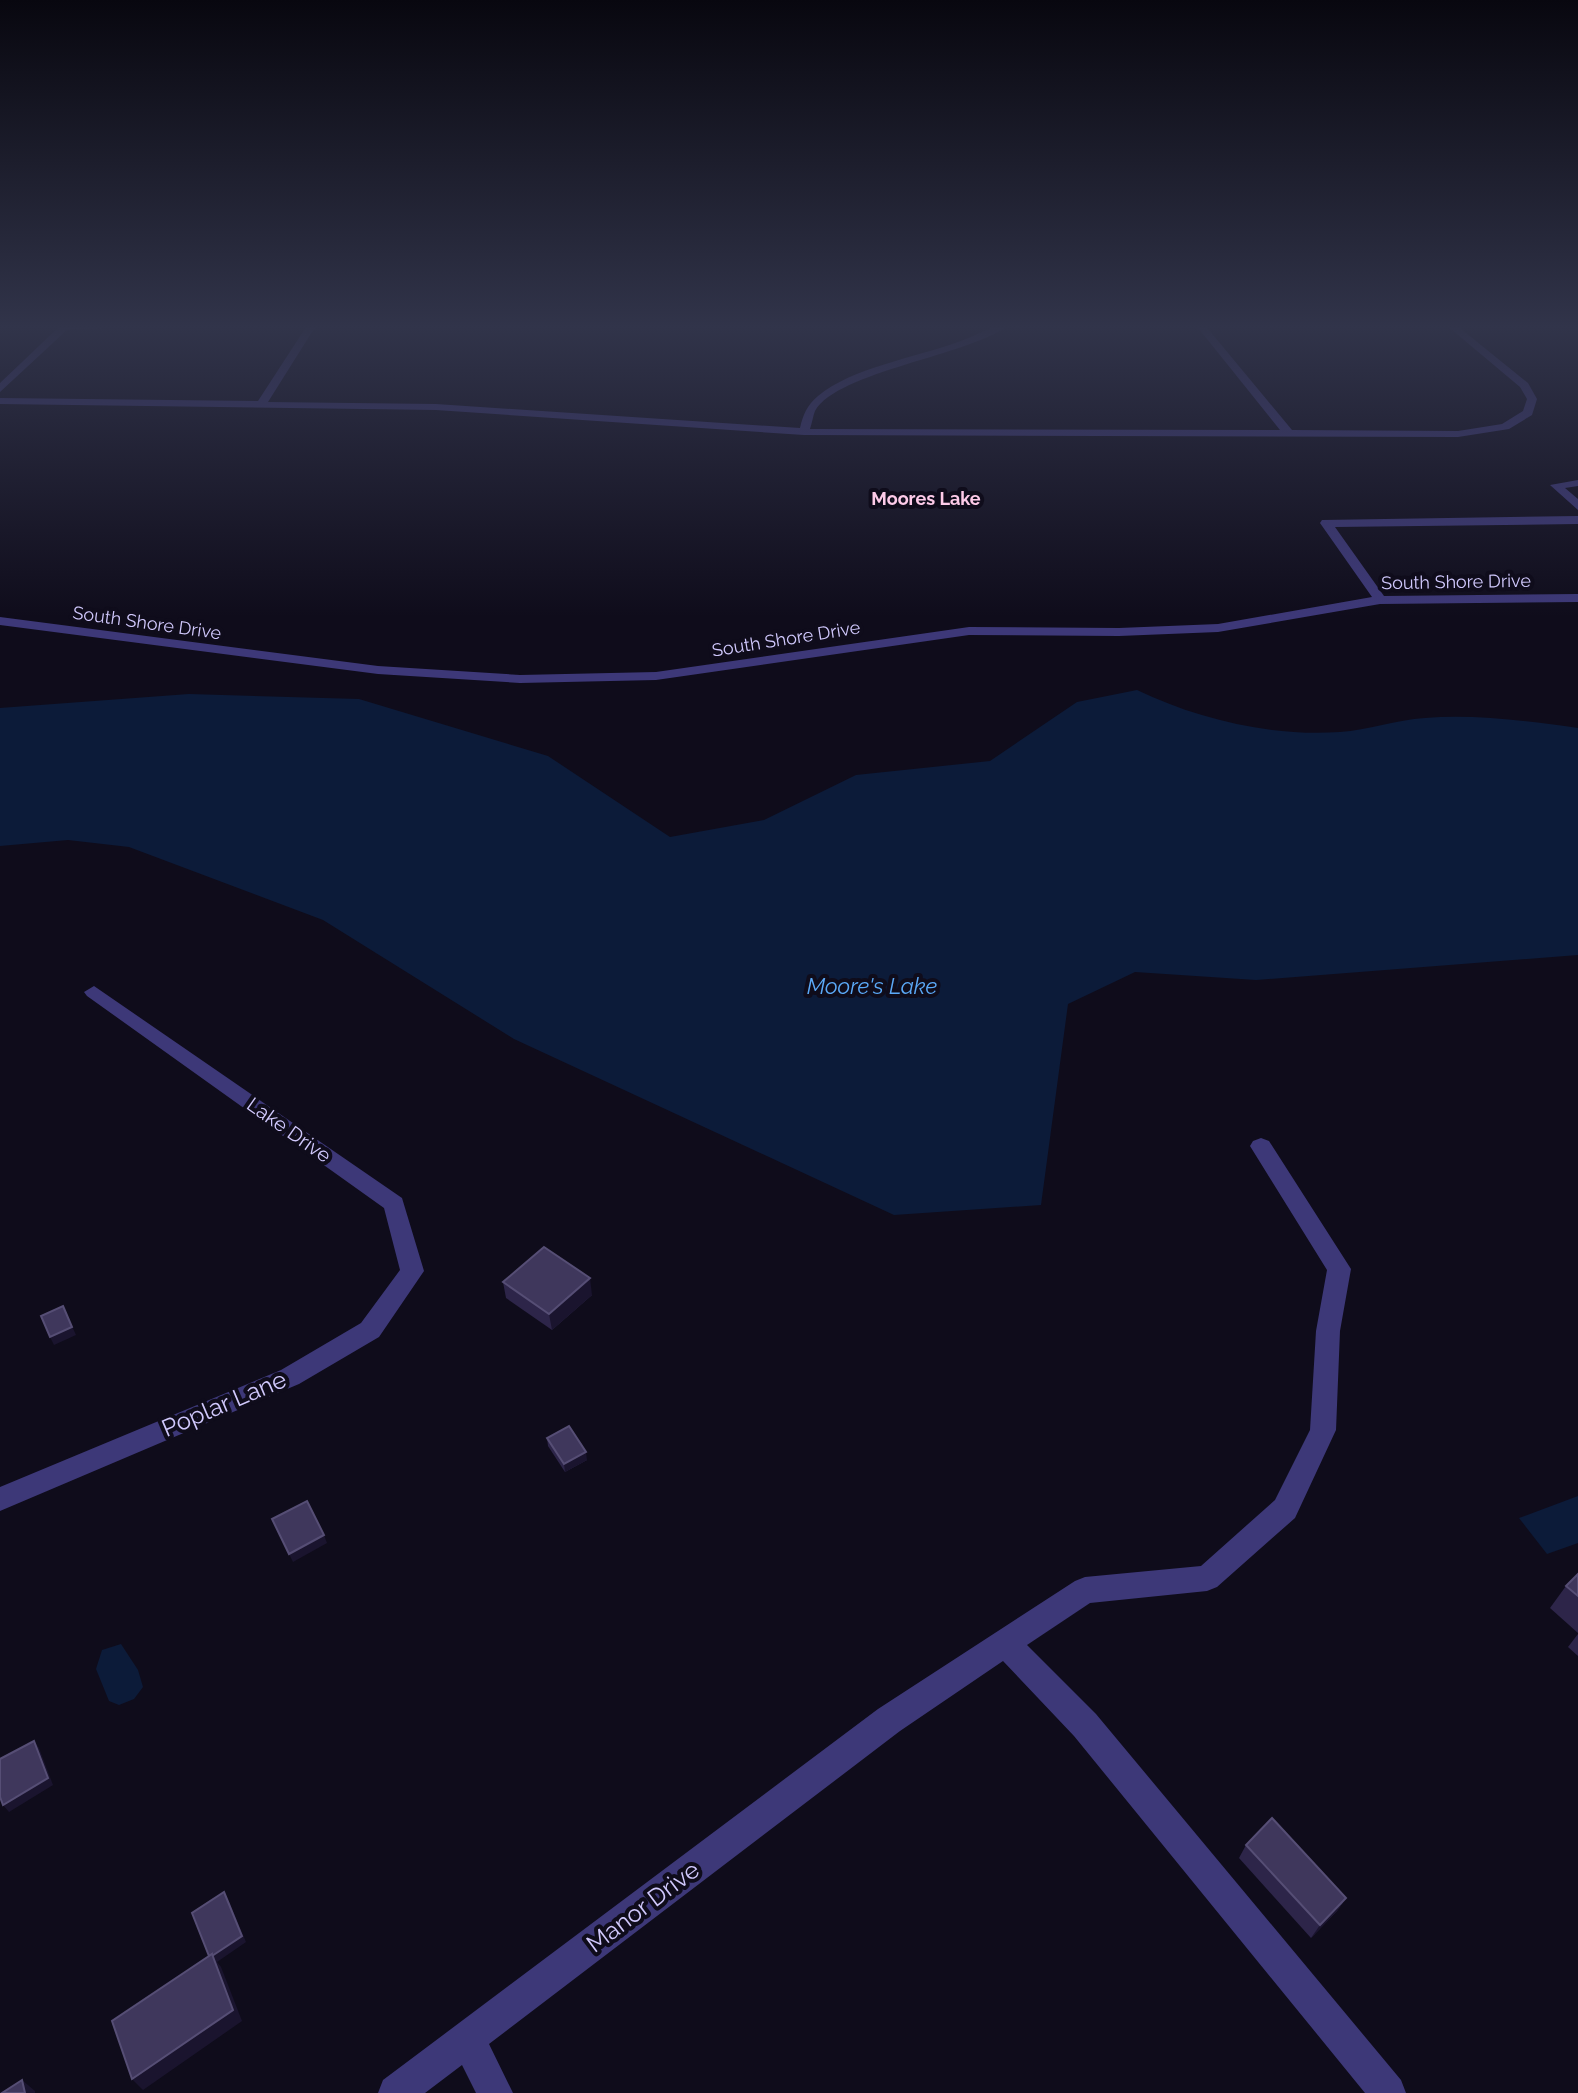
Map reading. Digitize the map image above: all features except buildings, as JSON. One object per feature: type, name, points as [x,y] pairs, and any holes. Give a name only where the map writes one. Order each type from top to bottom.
[{"type":"street","points":[[652,422],[804,432],[1290,435],[1458,434],[1505,427],[1514,422]]},
{"type":"street","points":[[804,432],[807,422]]},
{"type":"street","points":[[1279,422],[1290,435]]},
{"type":"street","points":[[1578,483],[1556,485],[1578,506]]},
{"type":"street","points":[[1380,600],[1326,523],[1577,521]]},
{"type":"street","name":"South Shore Drive","points":[[0,621],[378,670],[520,679],[656,676],[969,631],[1119,632],[1218,628],[1380,600],[1578,598]]},
{"type":"street","name":"Lake Drive","points":[[94,992],[394,1204],[411,1264]]},
{"type":"street","name":"Manor Drive","points":[[396,2093],[889,1720],[1085,1590],[1207,1578],[1285,1509],[1323,1430],[1328,1331],[1339,1269],[1261,1146]]},
{"type":"street","name":"Poplar Lane","points":[[0,1499],[290,1377],[370,1330],[412,1271],[411,1264]]},
{"type":"street","points":[[1005,1643],[1085,1725],[1388,2093]]},
{"type":"street","points":[[468,2039],[495,2093]]},
{"type":"water","name":"Moore's Lake","points":[[1137,690],[1210,717],[1288,732],[1340,732],[1444,717],[1502,719],[1578,728],[1578,955],[1256,980],[1135,972],[1068,1004],[1041,1205],[894,1215],[514,1039],[323,920],[129,847],[68,840],[0,846],[0,708],[189,694],[359,699],[548,756],[670,837],[764,820],[856,775],[990,761],[1077,702]]},
{"type":"water","points":[[1578,1496],[1578,1543],[1547,1554],[1519,1518]]},
{"type":"water","points":[[121,1644],[138,1670],[143,1687],[134,1699],[119,1705],[109,1701],[96,1669],[102,1650]]},
{"type":"district","name":"Moores Lake","points":[[926,499]]}]
